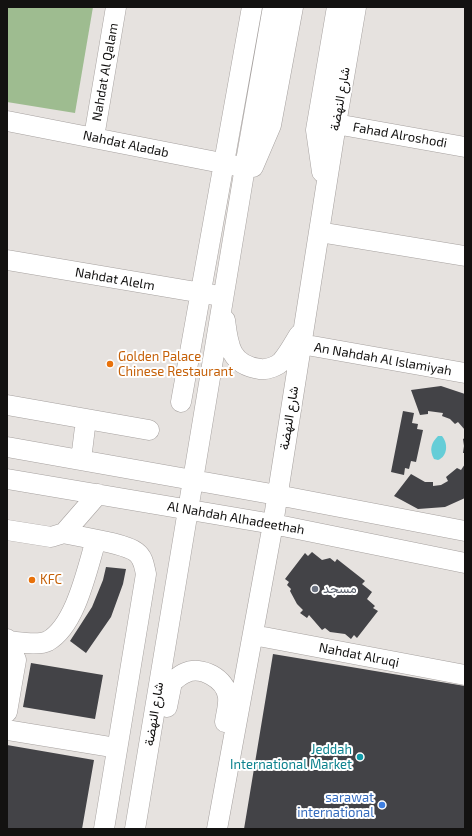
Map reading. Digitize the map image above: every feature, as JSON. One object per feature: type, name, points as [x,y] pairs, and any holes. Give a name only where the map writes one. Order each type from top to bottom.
[{"type":"street","name":"Nahdat Al Qalam","points":[[94,137],[116,7]]},
{"type":"street","points":[[181,402],[252,7]]},
{"type":"street","name":"شارع النهضة","points":[[135,829],[188,510],[199,481],[223,297],[273,7]]},
{"type":"street","points":[[240,199],[271,125],[292,7]]},
{"type":"street","points":[[325,190],[316,130],[337,7]]},
{"type":"street","name":"شارع النهضة","points":[[217,829],[273,524],[272,494],[302,336],[356,7]]},
{"type":"street","name":"Nahdat Aladab","points":[[7,121],[94,137],[224,165],[245,167]]},
{"type":"street","name":"Fahad Alroshodi","points":[[336,124],[465,147]]},
{"type":"street","points":[[319,232],[465,256]]},
{"type":"street","name":"Nahdat Alelm","points":[[7,260],[223,297]]},
{"type":"street","points":[[223,297],[227,342],[239,362],[248,367],[265,370],[282,362],[302,336]]},
{"type":"street","name":"An Nahdah Al Islamiyah","points":[[302,336],[465,373]]},
{"type":"street","points":[[7,406],[149,430]]},
{"type":"street","points":[[81,460],[86,419]]},
{"type":"street","points":[[7,447],[272,494],[465,531]]},
{"type":"street","name":"Al Nahdah Alhadeethah","points":[[7,479],[273,524],[465,563]]},
{"type":"street","points":[[64,533],[98,494]]},
{"type":"street","points":[[7,530],[51,537],[64,533],[123,546],[136,552],[144,561],[146,574],[104,829]]},
{"type":"street","points":[[7,712],[16,660],[8,640],[40,643],[48,641],[59,631],[75,606],[96,540]]},
{"type":"street","name":"Nahdat Alruqi","points":[[253,635],[465,675]]},
{"type":"street","points":[[135,829],[154,771],[172,682],[185,672],[200,671],[215,676],[224,686],[228,697],[211,817],[212,829]]},
{"type":"street","points":[[7,730],[117,748]]},
{"type":"green space","points":[[7,7],[93,7],[75,113],[7,102]]},
{"type":"water","points":[[438,436],[442,436],[444,439],[446,449],[444,456],[438,460],[434,459],[431,450],[432,444]]},
{"type":"building","points":[[441,386],[465,394],[465,430],[458,422],[455,424],[450,419],[442,416],[443,413],[428,411],[428,414],[420,415],[411,390]]},
{"type":"building","points":[[403,411],[414,413],[412,423],[418,424],[417,429],[423,430],[416,462],[411,461],[409,469],[405,468],[404,475],[391,472]]},
{"type":"building","points":[[465,438],[465,453],[463,453],[463,439]]},
{"type":"building","points":[[465,464],[465,498],[445,507],[418,509],[394,496],[411,474],[425,482],[433,482],[433,486],[441,485],[448,481],[446,477],[457,468],[461,470]]},
{"type":"building","points":[[312,552],[322,560],[330,558],[335,562],[337,559],[365,581],[362,584],[372,592],[367,599],[375,606],[373,608],[378,611],[357,638],[354,635],[351,639],[345,634],[330,632],[325,628],[322,630],[309,615],[307,618],[300,613],[303,610],[297,604],[290,591],[291,589],[287,585],[289,582],[285,579],[305,553],[308,556]]},
{"type":"building","points":[[106,567],[126,569],[123,584],[111,617],[86,653],[70,641],[92,607],[103,580]]},
{"type":"building","name":"Jeddah International Market","points":[[273,654],[465,686],[465,829],[244,829]]},
{"type":"building","points":[[31,663],[103,675],[95,719],[23,707]]},
{"type":"building","points":[[7,745],[94,760],[82,829],[7,829]]},
{"type":"place","name":"Golden Palace Chinese Restaurant","points":[[110,364]]},
{"type":"place","name":"KFC","points":[[32,580]]},
{"type":"place","name":"مسجد","points":[[315,589]]},
{"type":"place","name":"Jeddah International Market","points":[[360,757]]},
{"type":"place","name":"sarawat international","points":[[382,805]]}]
